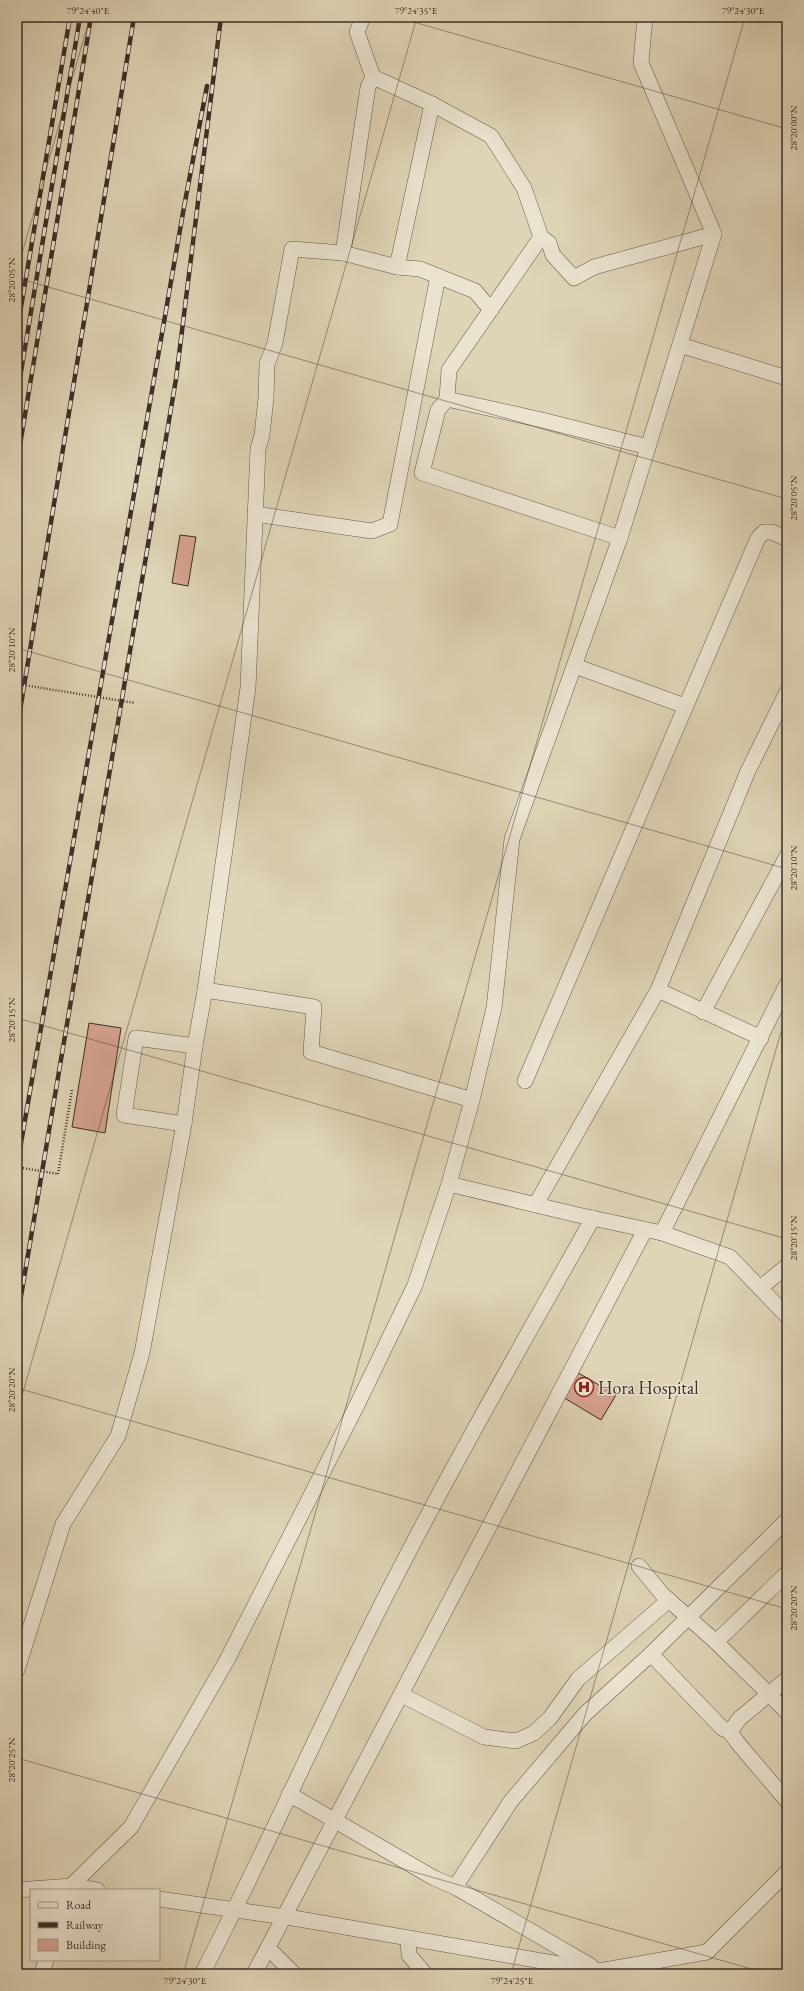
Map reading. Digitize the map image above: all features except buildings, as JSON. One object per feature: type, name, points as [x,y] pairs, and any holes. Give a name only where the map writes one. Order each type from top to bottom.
[{"type":"street","points":[[362,17],[357,32],[373,77],[432,104],[491,136],[524,188],[541,237],[549,243],[553,255],[574,278],[594,267],[714,234]]},
{"type":"street","points":[[70,1888],[131,1827],[227,1660],[357,1405],[415,1286],[449,1184],[472,1100],[494,1008],[512,839],[620,538],[714,234],[641,63],[645,17]]},
{"type":"street","points":[[343,253],[368,87],[373,77]]},
{"type":"street","points":[[397,267],[432,104]]},
{"type":"street","points":[[422,473],[438,410],[447,399],[449,370],[541,237]]},
{"type":"street","points":[[17,1670],[63,1524],[118,1436],[142,1353],[184,1124],[195,1046],[206,990],[248,688],[258,449],[264,420],[268,364],[274,343],[292,248],[343,253],[397,267],[420,269],[475,291],[491,310]]},
{"type":"street","points":[[255,514],[372,531],[390,524],[438,276]]},
{"type":"street","points":[[680,345],[787,378]]},
{"type":"street","points":[[447,399],[542,420],[648,447]]},
{"type":"street","points":[[400,472],[422,473],[620,538]]},
{"type":"street","points":[[525,1080],[760,534],[768,531],[787,539]]},
{"type":"street","points":[[575,666],[686,706]]},
{"type":"street","points":[[536,1204],[658,990],[748,771],[787,692]]},
{"type":"street","points":[[703,1012],[787,856]]},
{"type":"street","points":[[662,1233],[787,984]]},
{"type":"street","points":[[206,990],[314,1008],[311,1052],[472,1100]]},
{"type":"street","points":[[658,990],[761,1038]]},
{"type":"street","points":[[184,1124],[124,1115],[136,1038],[195,1046]]},
{"type":"street","points":[[449,1184],[662,1233],[730,1257],[787,1316]]},
{"type":"street","points":[[202,1974],[235,1910],[289,1794],[392,1582],[497,1389],[593,1218]]},
{"type":"street","points":[[254,1974],[402,1695],[645,1230]]},
{"type":"street","points":[[760,1288],[787,1266]]},
{"type":"street","points":[[455,1887],[512,1801],[585,1714],[651,1654],[786,1521]]},
{"type":"street","points":[[639,1566],[670,1600],[716,1642],[787,1712]]},
{"type":"street","points":[[716,1642],[787,1573]]},
{"type":"street","points":[[402,1695],[484,1737],[516,1741],[534,1733],[550,1718],[578,1679],[670,1600]]},
{"type":"street","points":[[651,1654],[722,1728],[730,1732],[787,1801]]},
{"type":"street","points":[[730,1732],[739,1719],[787,1679]]},
{"type":"street","points":[[289,1794],[434,1878],[455,1887],[599,1971]]},
{"type":"street","points":[[160,1899],[285,1917],[599,1971],[617,1971],[707,1952],[787,1872]]},
{"type":"street","points":[[44,1889],[84,1889]]},
{"type":"street","points":[[17,1890],[30,1890]]},
{"type":"street","points":[[408,1938],[409,1955],[425,1974]]},
{"type":"street","points":[[268,1948],[294,1974]]},
{"type":"street","points":[[42,1974],[46,1961]]},
{"type":"path","points":[[17,684],[135,703]]},
{"type":"path","points":[[17,1167],[58,1174],[72,1090]]},
{"type":"railway","points":[[17,331],[70,17]]},
{"type":"railway","points":[[17,396],[80,17]]},
{"type":"railway","points":[[17,463],[91,17]]},
{"type":"railway","points":[[17,729],[134,17]]},
{"type":"railway","points":[[17,1320],[176,379],[221,17]]},
{"type":"railway","points":[[17,1166],[184,207],[207,86]]},
{"type":"place","name":"Hora Hospital","points":[[584,1387]]}]
